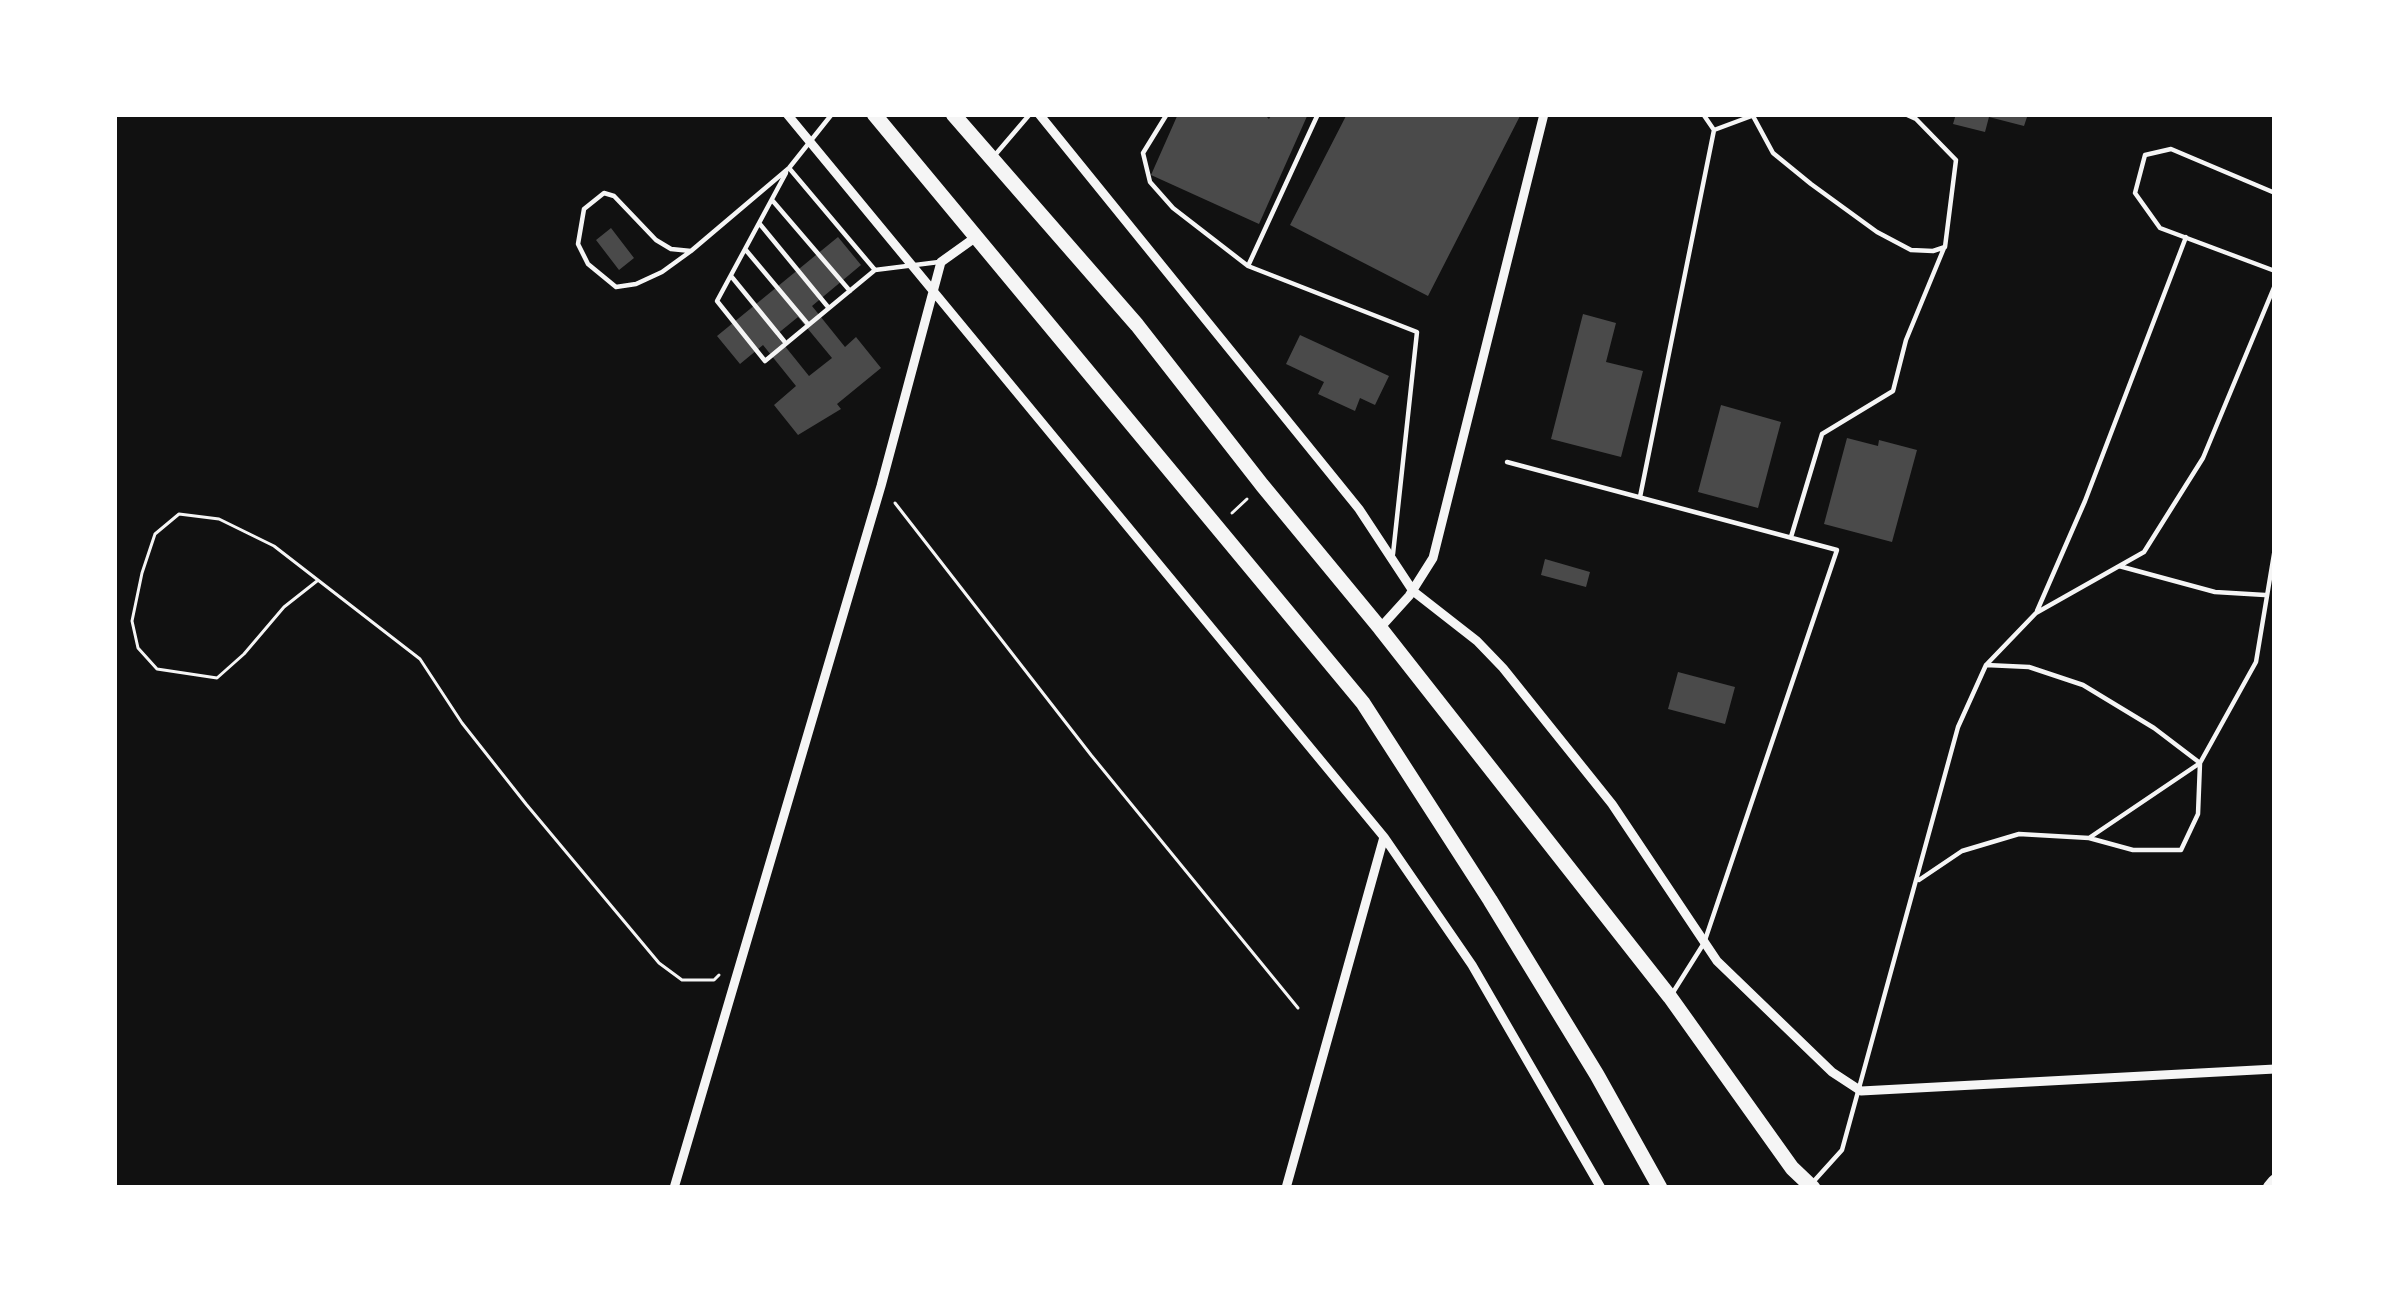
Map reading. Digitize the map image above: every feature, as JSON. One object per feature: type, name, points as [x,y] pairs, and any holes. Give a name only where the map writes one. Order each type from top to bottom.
[{"type":"main road","points":[[874,114],[1363,703],[1490,900],[1660,1188]]},
{"type":"main road","points":[[953,114],[1137,325],[1380,628],[1670,997],[1792,1168],[1811,1186]]},
{"type":"street","points":[[787,114],[1384,837],[1472,965],[1600,1188]]},
{"type":"street","points":[[1039,114],[1359,509],[1413,591],[1478,641],[1612,804],[1717,962],[1832,1072],[1861,1091],[2275,1069]]},
{"type":"street","points":[[1380,628],[1413,591],[1432,558],[1544,114]]},
{"type":"street","points":[[674,1188],[881,486],[941,262],[976,237]]},
{"type":"street","points":[[1286,1188],[1384,837]]},
{"type":"lane","points":[[691,251],[671,249],[656,240],[614,196],[604,193],[584,209],[578,244],[600,277],[616,286],[636,284],[691,251],[789,168],[832,114]]},
{"type":"lane","points":[[991,160],[1030,114]]},
{"type":"lane","points":[[1167,114],[1143,153],[1150,182],[1173,208],[1248,266],[1417,332],[1392,560]]},
{"type":"lane","points":[[1248,266],[1318,114]]},
{"type":"lane","points":[[1640,497],[1714,130],[1702,114]]},
{"type":"lane","points":[[1791,537],[1822,434],[1893,391],[1906,340],[1945,247],[1956,160],[1916,119],[1905,114]]},
{"type":"lane","points":[[1714,130],[1755,115],[1773,153],[1877,232],[1911,250],[1945,247]]},
{"type":"lane","points":[[2275,193],[2171,148],[2145,155],[2134,193],[2160,228],[2275,271]]},
{"type":"lane","points":[[789,168],[718,301],[765,361],[875,270],[941,262]]},
{"type":"lane","points":[[789,168],[875,270]]},
{"type":"lane","points":[[772,200],[850,291]]},
{"type":"lane","points":[[759,223],[829,308]]},
{"type":"lane","points":[[2036,613],[2085,501],[2186,237]]},
{"type":"lane","points":[[745,249],[808,325]]},
{"type":"lane","points":[[731,276],[786,344]]},
{"type":"lane","points":[[1811,1186],[1842,1150],[1958,727],[1986,665],[2036,613],[2144,552],[2203,458],[2275,285]]},
{"type":"lane","points":[[1507,462],[1837,550],[1704,944],[1670,997]]},
{"type":"lane","points":[[1918,880],[1962,851],[2019,834],[2089,838],[2134,850],[2181,850],[2198,814],[2200,763],[2256,662],[2275,548]]},
{"type":"lane","points":[[2120,566],[2215,592],[2265,595]]},
{"type":"lane","points":[[1986,665],[2029,667],[2083,685],[2154,728],[2200,763]]},
{"type":"lane","points":[[2089,838],[2200,763]]},
{"type":"path","points":[[1217,527],[1262,485]]},
{"type":"path","points":[[881,486],[1298,1008]]},
{"type":"path","points":[[316,580],[217,678],[157,669],[138,648],[132,621],[148,553],[154,534],[179,514],[219,519],[274,546],[420,659],[462,723],[658,963],[682,980],[714,980],[745,948]]},
{"type":"building","points":[[1178,114],[1264,114],[1269,119],[1272,114],[1308,114],[1259,224],[1151,175]]},
{"type":"building","points":[[1347,114],[1521,114],[1428,296],[1290,225]]},
{"type":"building","points":[[1956,114],[2028,114],[2024,126],[1989,117],[1985,132],[1953,124]]},
{"type":"building","points":[[611,228],[634,258],[619,270],[596,240]]},
{"type":"building","points":[[838,237],[861,265],[812,306],[845,347],[856,337],[881,368],[837,404],[841,409],[798,435],[774,405],[796,386],[763,345],[740,364],[717,336]],"holes":[[[798,317],[832,358],[809,376],[776,335]]]},
{"type":"building","points":[[1583,314],[1616,323],[1606,362],[1643,371],[1621,457],[1551,439]]},
{"type":"building","points":[[1300,335],[1389,376],[1375,405],[1360,398],[1355,411],[1318,394],[1324,382],[1286,364]]},
{"type":"building","points":[[1721,405],[1781,422],[1758,508],[1698,492]]},
{"type":"building","points":[[1847,438],[1917,450],[1892,542],[1824,524]]},
{"type":"building","points":[[1545,559],[1590,572],[1586,587],[1541,575]]},
{"type":"building","points":[[1678,672],[1735,687],[1725,724],[1668,709]]}]
